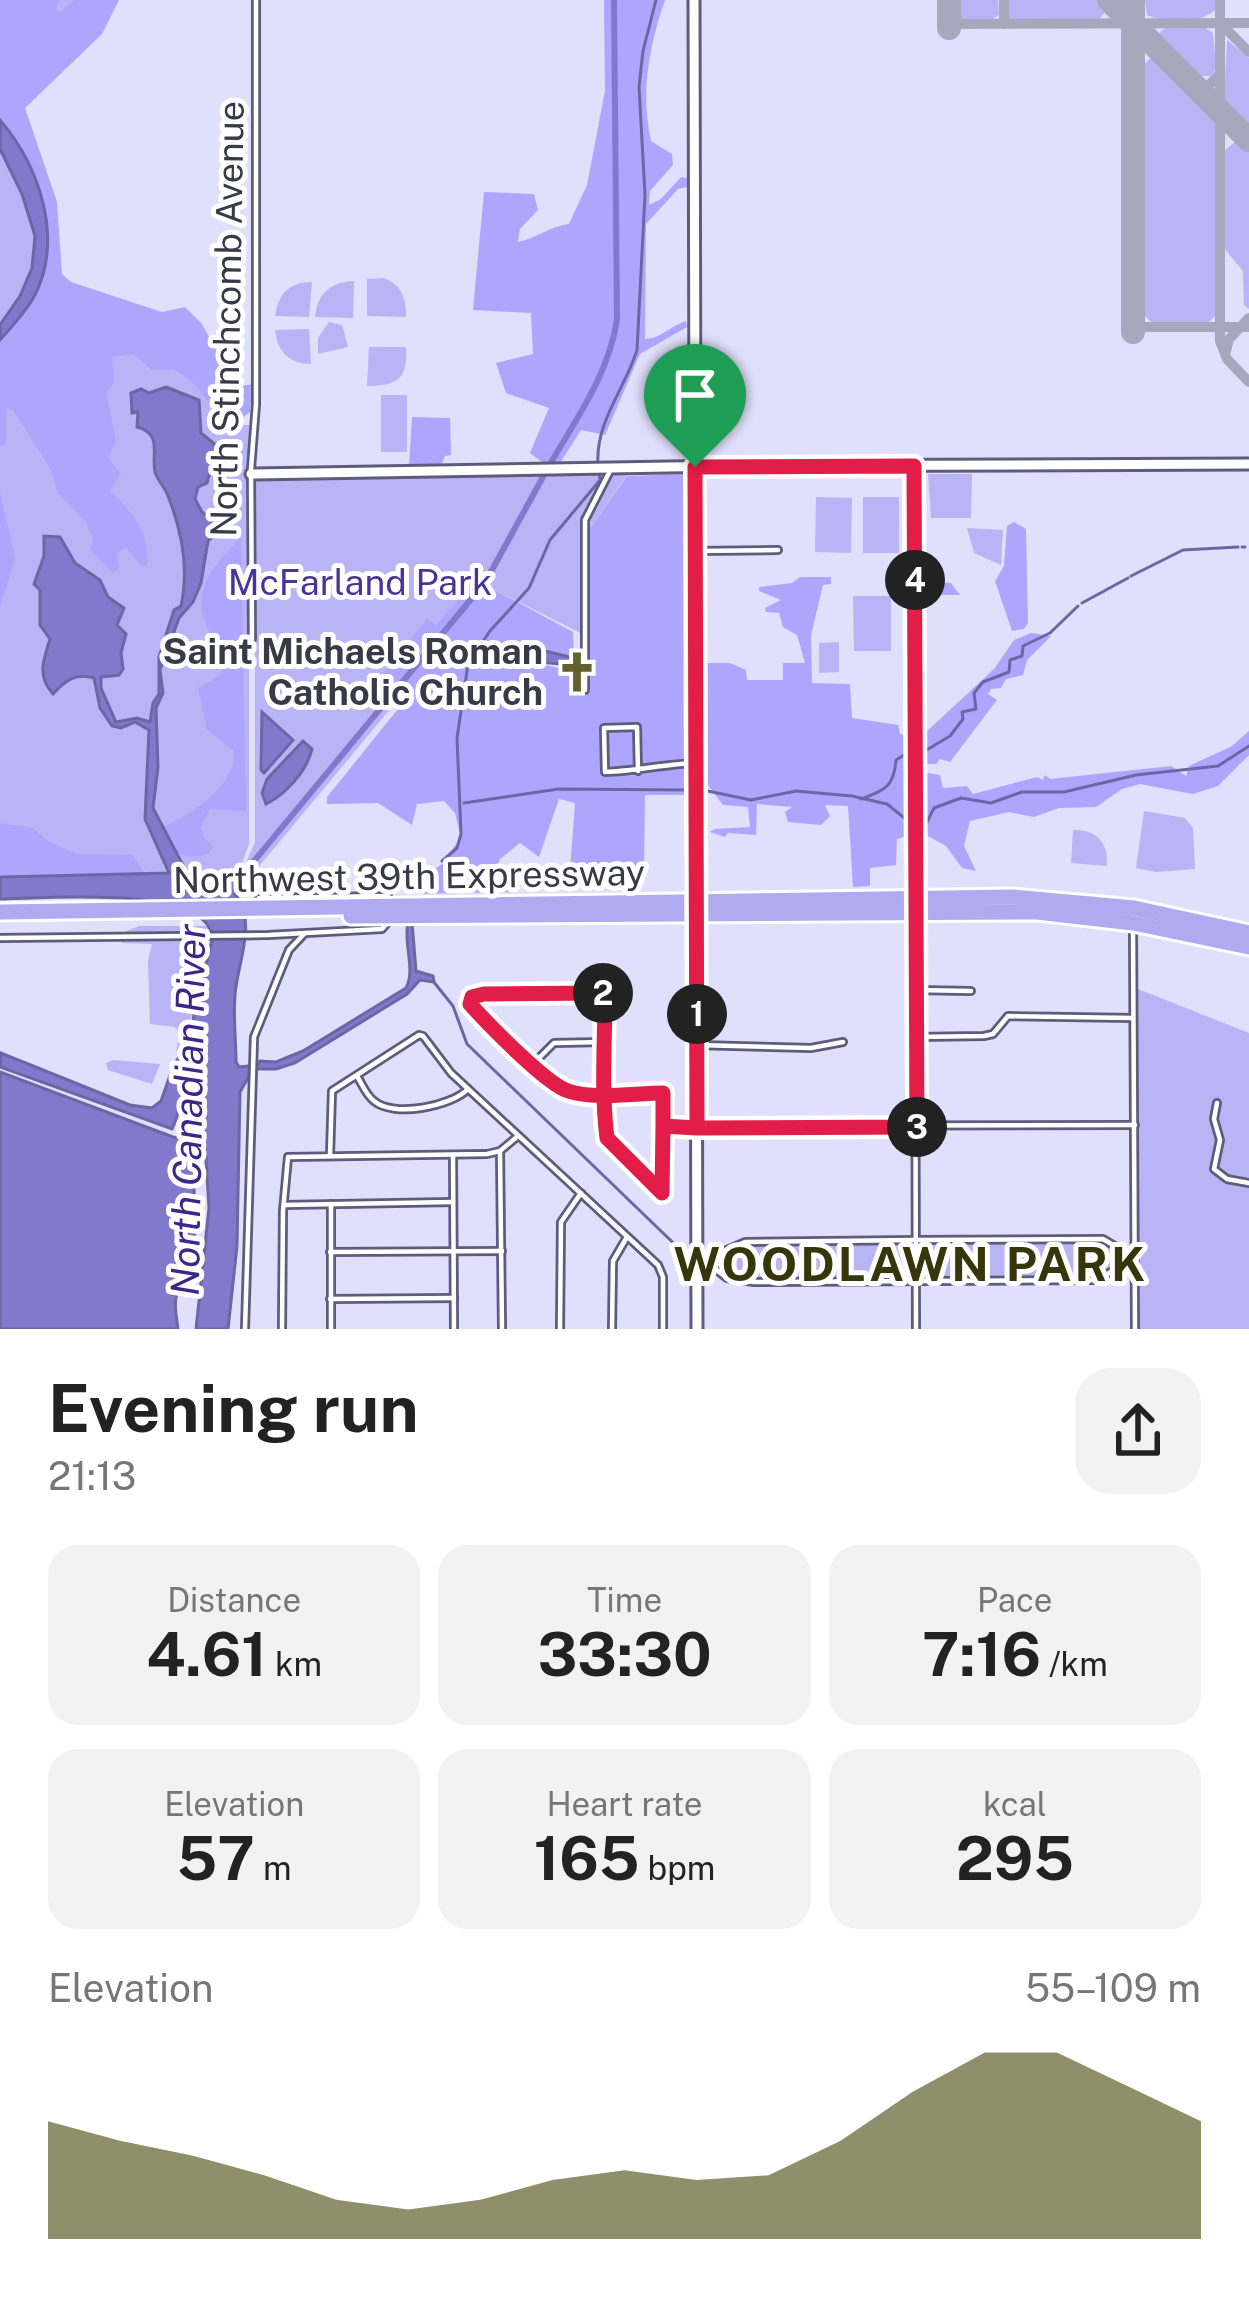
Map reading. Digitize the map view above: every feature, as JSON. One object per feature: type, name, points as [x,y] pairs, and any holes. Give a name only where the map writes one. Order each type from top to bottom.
[{"type":"highway","name":"Northwest 39th Expressway","points":[[0,916],[255,908],[1037,905],[1249,933]]},
{"type":"highway","name":"Northwest 39th Expressway","points":[[1134,915],[1249,947]]},
{"type":"main road","points":[[694,0],[697,1128],[702,1262],[698,1329]]},
{"type":"main road","points":[[251,474],[1249,464]]},
{"type":"street","name":"North Stinchcomb Avenue","points":[[252,639],[256,0]]},
{"type":"street","points":[[914,466],[916,1329]]},
{"type":"street","points":[[585,690],[585,520],[611,469]]},
{"type":"street","points":[[695,551],[778,550]]},
{"type":"street","points":[[638,771],[638,727],[604,728],[605,772],[638,771],[657,764],[696,763]]},
{"type":"street","points":[[0,938],[305,934],[382,928],[389,911]]},
{"type":"street","points":[[1134,915],[1135,1329]]},
{"type":"street","points":[[282,934],[289,950]]},
{"type":"street","points":[[245,1329],[257,1023],[289,950],[305,934]]},
{"type":"street","points":[[915,990],[970,991]]},
{"type":"street","points":[[533,1064],[470,1000],[484,994],[605,993],[605,1093],[607,1138],[662,1193],[663,1093],[605,1093],[567,1091],[533,1064]]},
{"type":"street","points":[[915,1037],[993,1034],[1009,1016],[1133,1018]]},
{"type":"street","points":[[330,1156],[330,1095],[419,1035],[468,1089],[661,1271],[663,1329]]},
{"type":"street","points":[[533,1064],[554,1043],[605,1042]]},
{"type":"street","points":[[697,1045],[811,1048],[842,1042]]},
{"type":"street","points":[[356,1074],[369,1096],[385,1107],[439,1106],[468,1089]]},
{"type":"street","points":[[1217,1103],[1214,1119],[1220,1140],[1214,1169],[1227,1179],[1249,1184]]},
{"type":"street","points":[[663,1126],[1135,1125]]},
{"type":"street","points":[[282,1329],[288,1157],[500,1151],[518,1136]]},
{"type":"street","points":[[500,1151],[502,1329]]},
{"type":"street","points":[[453,1155],[454,1329]]},
{"type":"street","points":[[560,1329],[561,1222],[581,1193]]},
{"type":"street","points":[[283,1205],[452,1202]]},
{"type":"street","points":[[331,1204],[331,1329]]},
{"type":"street","points":[[612,1329],[613,1261],[627,1237]]},
{"type":"street","points":[[1102,1239],[1135,1258],[1096,1280],[915,1282],[737,1280],[702,1262],[745,1242],[916,1240],[1102,1239]]},
{"type":"street","points":[[330,1252],[502,1251]]},
{"type":"street","points":[[331,1299],[454,1298]]},
{"type":"green space","points":[[0,0],[112,0],[20,102],[52,206],[53,275],[234,401],[242,425],[254,425],[249,467],[249,844],[229,882],[186,873],[0,877]]},
{"type":"green space","points":[[956,0],[998,0],[999,15],[991,20],[961,20]]},
{"type":"green space","points":[[1008,0],[1097,0],[1105,12],[1099,19],[1008,20]]},
{"type":"green space","points":[[1145,0],[1216,0],[1216,9],[1193,20],[1163,20],[1147,15]]},
{"type":"green space","points":[[1166,27],[1204,27],[1213,33],[1216,67],[1212,76],[1197,76],[1161,40],[1160,32]]},
{"type":"green space","points":[[1227,40],[1249,58],[1249,128],[1224,101]]},
{"type":"green space","points":[[1156,59],[1216,122],[1216,315],[1208,323],[1152,323],[1145,316],[1145,64]]},
{"type":"green space","points":[[1235,142],[1249,151],[1249,309],[1244,305],[1243,271],[1224,248],[1224,151]]},
{"type":"green space","points":[[384,278],[402,293],[406,317],[367,316],[367,279]]},
{"type":"green space","points":[[354,281],[353,318],[315,317],[326,291]]},
{"type":"green space","points":[[312,282],[309,317],[275,316],[286,291]]},
{"type":"green space","points":[[329,322],[342,325],[348,347],[318,354],[318,338]]},
{"type":"green space","points":[[309,329],[311,364],[290,359],[281,350],[275,330]]},
{"type":"green space","points":[[369,347],[406,347],[399,378],[367,386]]},
{"type":"green space","points":[[381,395],[407,395],[407,452],[381,452]]},
{"type":"green space","name":"McFarland Park","points":[[629,472],[589,530],[588,637],[491,588],[256,870],[246,862],[255,843],[255,477]]},
{"type":"green space","points":[[928,474],[972,474],[971,518],[931,518]]},
{"type":"green space","points":[[816,497],[852,498],[851,553],[815,552]]},
{"type":"green space","points":[[863,497],[899,497],[899,553],[863,553]]},
{"type":"green space","points":[[967,528],[1003,530],[1001,565],[974,553]]},
{"type":"green space","points":[[853,596],[891,596],[891,651],[854,651]]},
{"type":"green space","points":[[839,642],[839,672],[819,673],[819,643]]},
{"type":"green space","points":[[1144,811],[1185,818],[1193,828],[1195,869],[1156,872],[1136,868]]},
{"type":"green space","points":[[1073,830],[1099,839],[1107,866],[1071,863]]},
{"type":"green space","points":[[139,926],[210,926],[187,1039],[176,1051],[180,1033],[175,1027],[150,1024],[152,944],[121,943],[124,932]]},
{"type":"green space","points":[[1138,989],[1249,1033],[1249,1329],[1138,1329]]},
{"type":"green space","points":[[106,1063],[160,1064],[152,1084],[108,1070]]},
{"type":"green space","points":[[1096,1240],[1126,1257],[1121,1265],[1087,1278],[751,1280],[724,1275],[712,1262],[738,1246]]},
{"type":"shaded area","points":[[0,0],[59,0],[56,11],[60,12],[74,0],[119,0],[102,34],[25,108],[57,202],[62,274],[71,282],[162,312],[185,307],[202,324],[236,387],[253,384],[250,412],[222,432],[216,415],[189,379],[172,370],[152,370],[133,354],[112,357],[114,383],[106,392],[116,441],[108,458],[121,473],[110,491],[142,533],[147,565],[142,567],[126,547],[117,554],[119,567],[113,573],[90,550],[93,537],[85,521],[58,493],[51,470],[14,411],[6,408],[6,444],[0,447],[0,340],[36,292],[48,235],[36,183],[0,120]]},
{"type":"shaded area","points":[[604,0],[665,0],[651,52],[646,105],[651,141],[672,154],[673,165],[650,191],[649,205],[681,177],[687,178],[687,187],[678,189],[646,224],[645,339],[686,321],[687,327],[640,354],[605,435],[581,430],[560,463],[542,462],[530,453],[549,408],[506,393],[496,363],[533,354],[531,313],[473,310],[484,192],[534,194],[538,210],[520,229],[518,242],[569,224],[587,185],[605,91]]},
{"type":"shaded area","points":[[0,120],[36,180],[47,226],[47,250],[35,295],[0,340],[0,325],[32,268],[35,236],[22,194],[0,149]]},
{"type":"shaded area","points":[[166,387],[199,400],[201,433],[222,450],[195,499],[202,512],[227,524],[208,541],[201,583],[179,618],[160,670],[163,693],[156,708],[158,767],[153,808],[187,873],[228,882],[241,866],[252,873],[243,890],[235,894],[246,930],[235,995],[236,1062],[239,1067],[249,1066],[249,1076],[240,1092],[237,1246],[228,1329],[196,1329],[209,1208],[200,1064],[187,1085],[172,1129],[0,1067],[1,1053],[130,1105],[152,1108],[161,1101],[174,1064],[191,1042],[212,940],[205,922],[185,910],[122,898],[0,899],[0,877],[169,873],[145,819],[149,730],[135,722],[112,726],[100,708],[94,678],[71,679],[53,694],[43,674],[50,639],[40,625],[40,590],[34,584],[44,556],[44,536],[60,537],[75,563],[100,580],[108,597],[124,608],[117,625],[126,634],[123,669],[119,675],[101,677],[116,722],[137,718],[150,722],[159,694],[159,657],[174,610],[181,606],[184,564],[173,509],[155,472],[153,440],[137,427],[131,393]]},
{"type":"shaded area","points":[[412,417],[450,418],[451,455],[445,456],[441,466],[409,466]]},
{"type":"shaded area","points":[[688,474],[690,795],[645,795],[644,870],[601,888],[569,884],[575,803],[559,799],[539,857],[520,843],[500,859],[494,877],[515,892],[412,894],[418,880],[442,864],[461,837],[455,813],[444,801],[417,804],[412,825],[378,803],[327,804],[327,797],[398,709],[370,689],[427,619],[436,625],[469,588],[491,588],[573,632],[574,658],[530,647],[527,661],[577,672],[589,681],[589,530],[627,476]]},
{"type":"shaded area","points":[[0,491],[15,559],[0,607]]},
{"type":"shaded area","points":[[1014,522],[1026,529],[1028,623],[1012,631],[995,581],[1004,566],[1007,526]]},
{"type":"shaded area","points":[[241,538],[246,811],[210,809],[201,827],[213,846],[208,854],[193,857],[173,852],[161,828],[210,798],[232,764],[234,751],[207,730],[198,688],[220,675],[224,667],[205,622],[205,586],[216,565]]},
{"type":"shaded area","points":[[924,569],[939,582],[951,583],[960,595],[920,595]]},
{"type":"shaded area","points":[[800,577],[831,577],[831,584],[823,585],[811,635],[812,683],[850,684],[852,718],[898,725],[900,734],[908,736],[908,836],[897,839],[896,865],[870,868],[870,886],[853,887],[848,806],[825,805],[830,816],[821,825],[788,822],[785,812],[792,807],[757,804],[756,835],[728,833],[725,837],[710,832],[750,827],[748,807],[723,805],[705,781],[705,663],[730,663],[746,670],[747,680],[783,680],[783,663],[805,663],[797,635],[783,627],[779,613],[766,612],[765,608],[781,600],[759,591],[759,587],[792,583]]},
{"type":"shaded area","points":[[1031,633],[1051,636],[1027,660],[1023,675],[991,689],[988,694],[997,700],[950,762],[940,759],[936,764],[922,764],[925,733],[994,669],[1014,640]]},
{"type":"shaded area","points":[[529,647],[574,658],[581,666],[527,661]]},
{"type":"shaded area","points":[[262,712],[293,740],[264,773],[261,770]]},
{"type":"shaded area","points":[[1249,731],[1249,755],[1218,786],[1193,794],[1140,784],[1122,789],[1096,807],[1059,808],[1034,817],[1009,812],[970,821],[964,846],[976,871],[962,868],[946,846],[926,835],[920,772],[940,775],[943,788],[967,786],[973,794],[1037,777],[1043,780],[1045,775],[1050,779],[1171,766],[1186,776],[1189,766],[1232,746]]},
{"type":"shaded area","points":[[303,741],[312,749],[305,766],[288,788],[266,804],[262,793],[267,779]]},
{"type":"shaded area","points":[[0,823],[33,828],[76,854],[133,855],[144,873],[0,875]]},
{"type":"shaded area","points":[[408,922],[412,922],[416,971],[433,976],[434,982],[420,980],[407,994],[295,1063],[256,1069],[260,1061],[276,1062],[303,1051],[406,988]]},
{"type":"shaded area","points":[[0,1072],[173,1137],[193,1140],[195,1233],[176,1298],[178,1329],[0,1329]]},
{"type":"waterway","points":[[549,466],[599,378],[617,320],[614,0]]},
{"type":"waterway","points":[[598,465],[601,434],[637,350],[645,195],[639,87],[656,0]]},
{"type":"waterway","points":[[442,861],[457,848],[461,834],[457,738],[468,664],[529,588],[550,540],[600,480],[599,472]]},
{"type":"waterway","points":[[250,866],[472,598],[544,475]]},
{"type":"waterway","points":[[1131,576],[1183,550],[1238,547]]},
{"type":"waterway","points":[[1082,603],[1128,578]]},
{"type":"waterway","points":[[925,751],[950,736],[963,719],[962,712],[976,709],[974,693],[983,682],[1009,672],[1010,660],[1022,656],[1023,646],[1050,633],[1078,606]]},
{"type":"waterway","points":[[918,826],[927,822],[934,808],[961,798],[991,803],[1022,792],[1064,792],[1136,775],[1218,766],[1249,746]]},
{"type":"waterway","points":[[861,799],[887,786],[896,760],[909,752]]},
{"type":"waterway","points":[[464,803],[559,789],[688,790]]},
{"type":"waterway","points":[[703,790],[751,800],[796,791],[852,796],[887,804],[913,825]]},
{"type":"waterway","points":[[433,981],[453,1006],[467,1044],[691,1260],[693,1326]]},
{"type":"taxiway","points":[[1004,0],[1004,24]]},
{"type":"taxiway","points":[[1220,0],[1220,341],[1227,359],[1249,382]]},
{"type":"taxiway","points":[[1220,23],[1249,52]]},
{"type":"taxiway","points":[[949,24],[1249,23]]},
{"type":"taxiway","points":[[1190,81],[1208,86],[1220,74]]},
{"type":"taxiway","points":[[1133,310],[1135,323],[1143,327],[1249,327]]},
{"type":"taxiway","points":[[1226,351],[1229,339],[1249,318]]},
{"type":"runway","points":[[949,0],[949,28]]},
{"type":"runway","points":[[1109,0],[1249,140]]},
{"type":"runway","points":[[1133,0],[1133,332]]},
{"type":"place","name":"Saint Michaels Roman Catholic Church","points":[[577,672]]},
{"type":"district","name":"WOODLAWN PARK","points":[[911,1264]]},
{"type":"route","points":[[695,467],[697,1128],[663,1126],[663,1093],[629,1093],[605,1093],[580,1093],[567,1091],[482,1017],[470,1000],[484,994],[605,993],[605,1093],[605,1131],[612,1146],[662,1193],[663,1126],[697,1128],[917,1127],[914,466],[695,467]]},
{"type":"water label","name":"North Canadian River","points":[[188,1110]]}]
